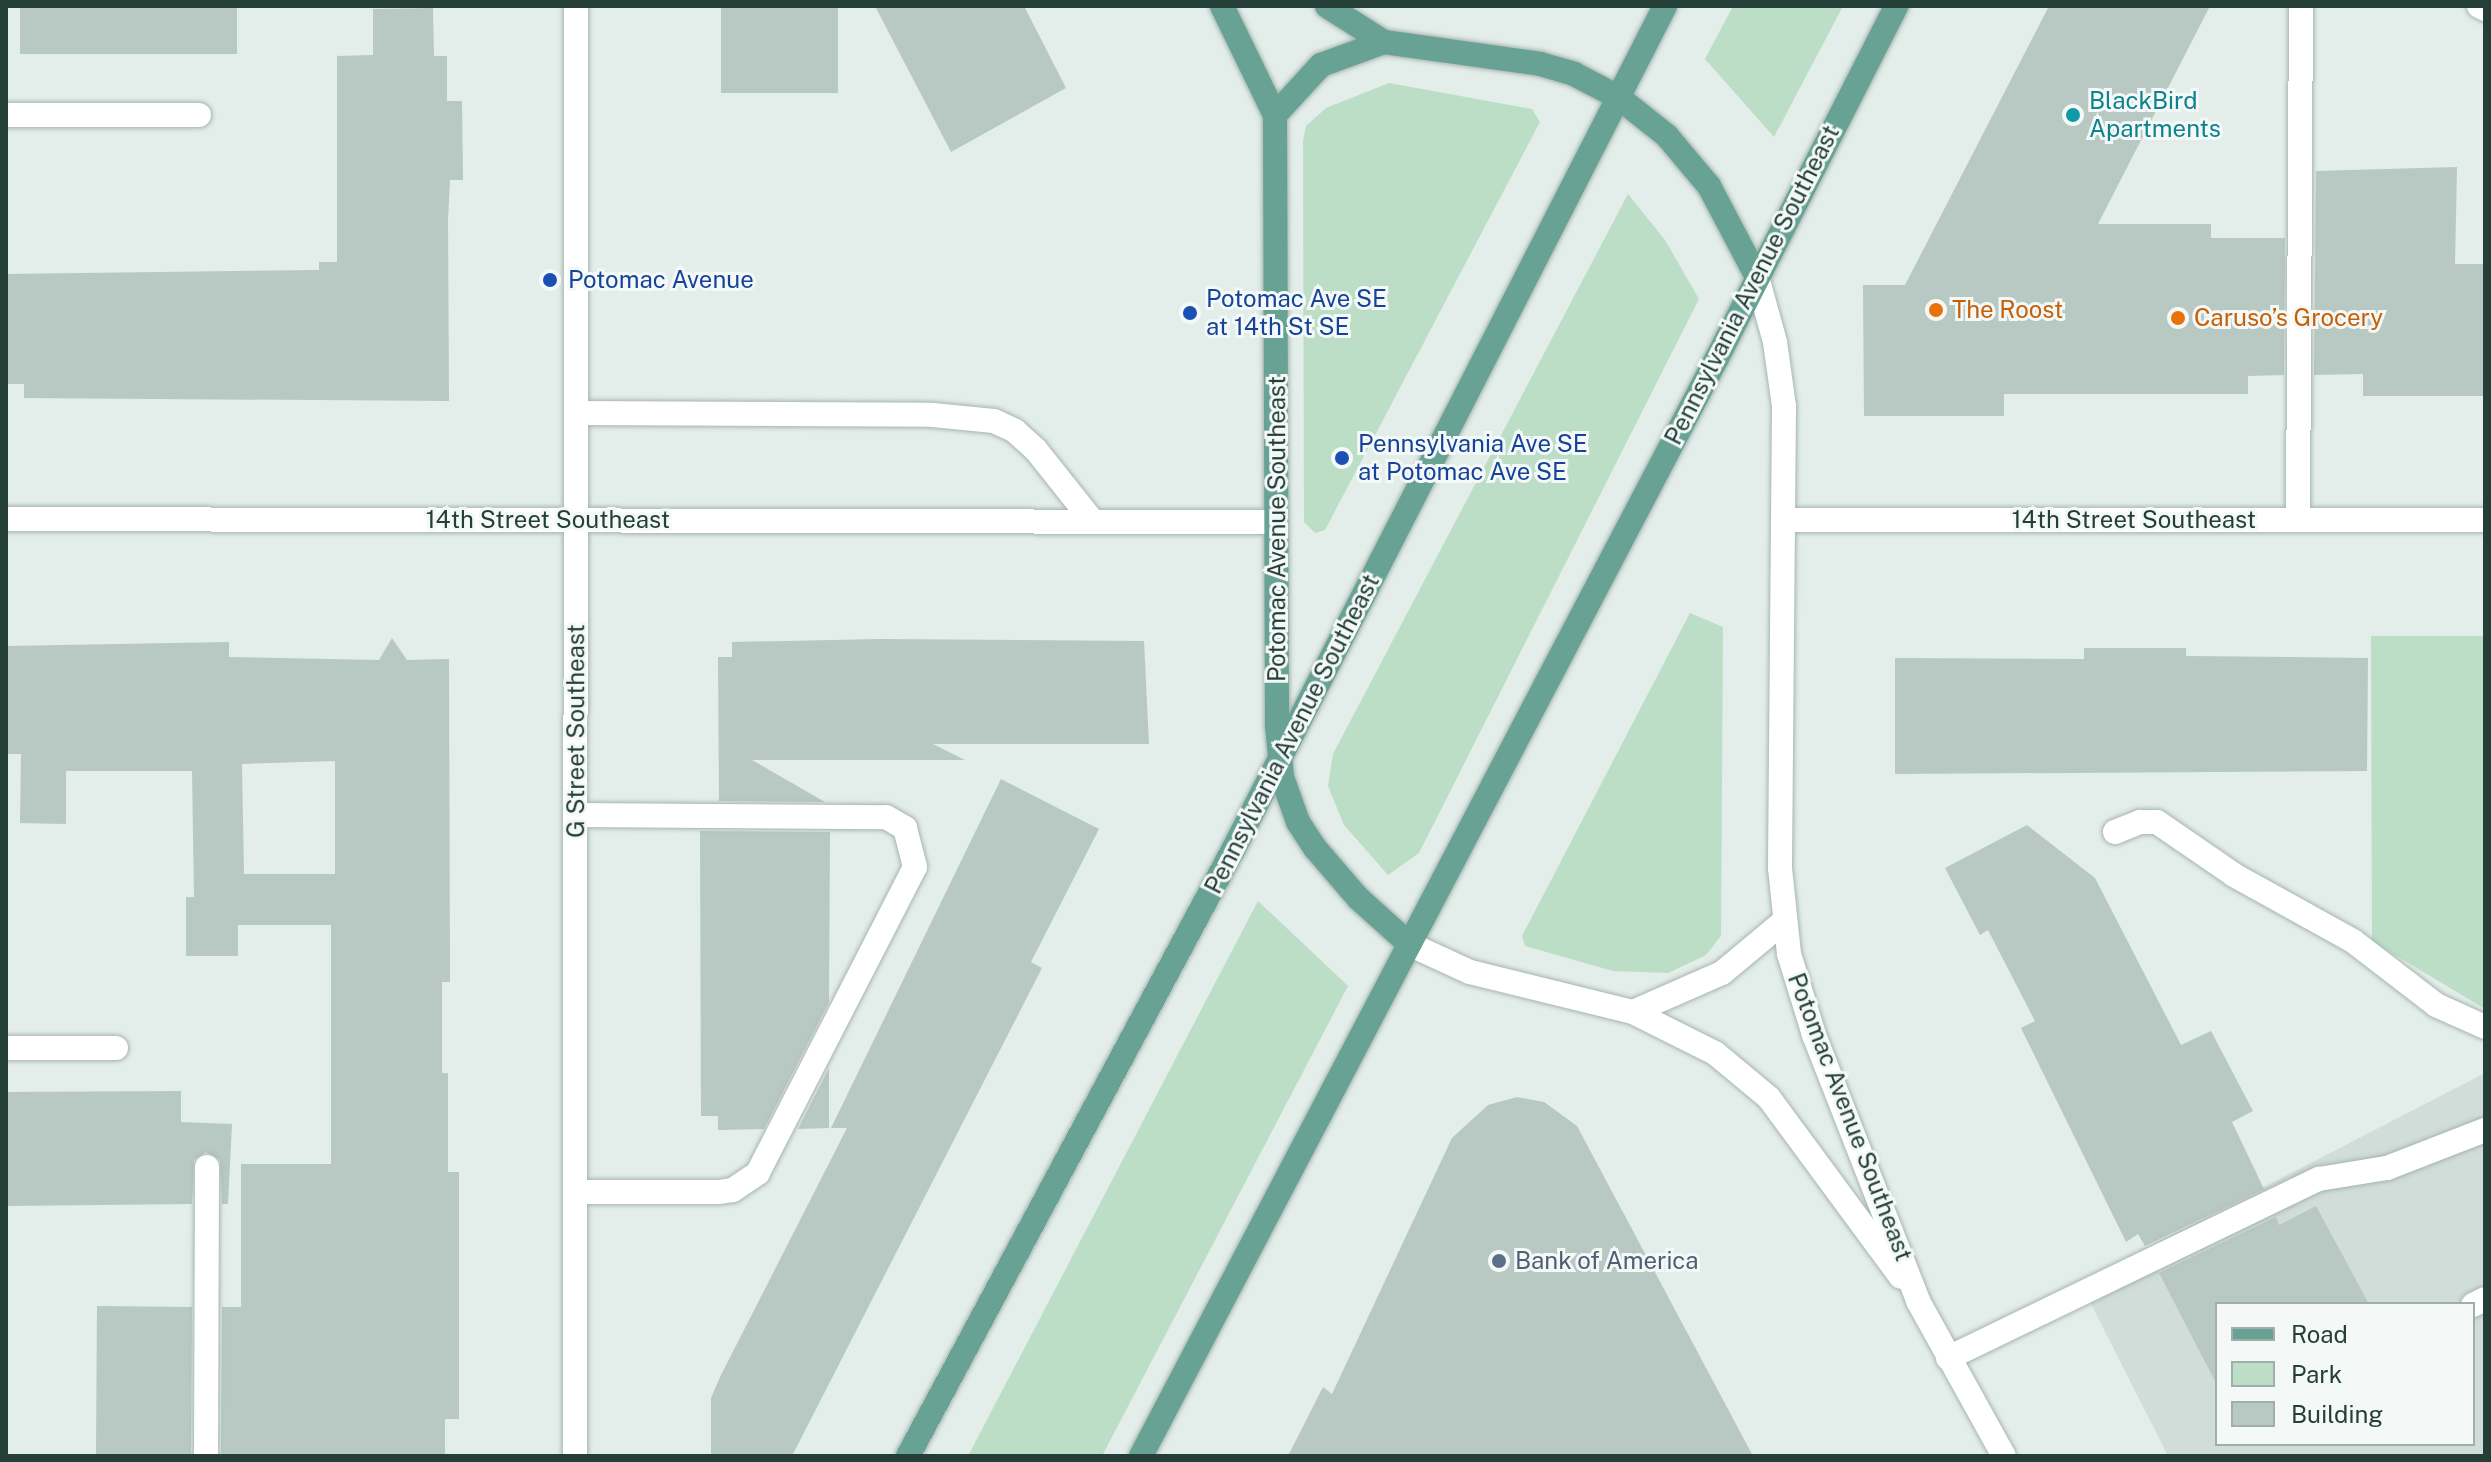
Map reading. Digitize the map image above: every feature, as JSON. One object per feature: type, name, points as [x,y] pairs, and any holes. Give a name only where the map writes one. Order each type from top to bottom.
[{"type":"main road","name":"Potomac Avenue Southeast","points":[[1222,6],[1275,115],[1279,755],[1288,799],[1315,848],[1358,898],[1409,944]]},
{"type":"main road","name":"Potomac Avenue Southeast","points":[[1327,6],[1384,42],[1540,64],[1574,74],[1618,97],[1667,136],[1709,186],[1757,277]]},
{"type":"main road","name":"Pennsylvania Avenue Southeast","points":[[908,1456],[1279,755],[1665,6]]},
{"type":"main road","name":"Pennsylvania Avenue Southeast","points":[[1141,1456],[1896,6]]},
{"type":"main road","points":[[1275,115],[1321,65],[1384,42]]},
{"type":"street","name":"G Street Southeast","points":[[575,1456],[576,6]]},
{"type":"street","points":[[2298,520],[2301,6]]},
{"type":"street","points":[[2479,6],[2485,9]]},
{"type":"street","points":[[6,115],[199,115]]},
{"type":"street","name":"Potomac Avenue Southeast","points":[[1757,277],[1775,342],[1784,406],[1783,922],[1814,1035],[1918,1301],[2004,1456]]},
{"type":"street","points":[[577,413],[944,415],[994,421],[1015,431],[1036,450],[1090,518]]},
{"type":"street","name":"14th Street Southeast","points":[[6,519],[1090,518],[1276,522]]},
{"type":"street","name":"14th Street Southeast","points":[[1783,520],[2485,520]]},
{"type":"street","points":[[576,815],[886,817],[905,828],[915,867],[758,1173],[733,1190],[718,1192],[576,1192]]},
{"type":"street","points":[[2115,832],[2140,822],[2157,822],[2234,875],[2353,941],[2436,1005],[2485,1027]]},
{"type":"street","points":[[1633,1012],[1722,973],[1783,922]]},
{"type":"street","name":"Potomac Avenue Southeast","points":[[1409,944],[1470,972],[1633,1012],[1693,1038],[1769,1098],[1918,1301]]},
{"type":"street","points":[[6,1048],[116,1048]]},
{"type":"street","points":[[1948,1358],[2319,1179],[2387,1168],[2485,1130]]},
{"type":"street","points":[[206,1456],[207,1167]]},
{"type":"shaded area","points":[[2485,1073],[2485,1456],[2168,1456],[2080,1282]]},
{"type":"green space","points":[[1733,6],[1843,6],[1774,137],[1705,59]]},
{"type":"green space","points":[[1389,83],[1532,109],[1540,122],[1325,530],[1315,533],[1304,522],[1303,141],[1306,126],[1326,108]]},
{"type":"green space","points":[[1628,194],[1665,240],[1699,299],[1419,853],[1388,875],[1344,825],[1328,786],[1333,754]]},
{"type":"green space","points":[[1690,613],[1723,627],[1721,936],[1706,955],[1668,973],[1613,971],[1525,946],[1522,936]]},
{"type":"green space","points":[[2371,636],[2485,636],[2485,1009],[2372,941]]},
{"type":"green space","points":[[1258,901],[1348,986],[1102,1456],[968,1456]]},
{"type":"building","points":[[20,6],[237,6],[237,54],[20,54]]},
{"type":"building","points":[[721,6],[838,6],[838,93],[721,93]]},
{"type":"building","points":[[875,6],[1024,6],[1066,88],[951,152]]},
{"type":"building","name":"BlackBird Apartments","points":[[2049,6],[2210,6],[2098,224],[2211,224],[2211,238],[2285,238],[2284,375],[2248,376],[2248,394],[2004,394],[2004,416],[1864,416],[1863,285],[1905,285]]},
{"type":"building","points":[[433,8],[434,56],[447,56],[447,101],[462,101],[463,180],[450,180],[448,220],[449,401],[24,398],[24,384],[6,384],[6,274],[319,270],[319,262],[337,262],[337,56],[373,55],[373,9]]},
{"type":"building","points":[[2457,167],[2455,264],[2485,264],[2485,396],[2363,396],[2363,374],[2314,375],[2316,171]]},
{"type":"building","points":[[392,638],[407,660],[449,659],[450,982],[442,982],[442,1073],[448,1073],[448,1172],[459,1172],[459,1419],[445,1419],[445,1456],[221,1456],[222,1307],[241,1307],[241,1164],[331,1164],[331,925],[238,925],[238,956],[186,956],[186,897],[194,897],[192,771],[66,771],[66,824],[20,823],[21,754],[8,754],[6,746],[6,646],[229,642],[229,657],[379,660]],"holes":[[[335,761],[335,874],[244,874],[242,764]]]},
{"type":"building","points":[[880,639],[1144,641],[1149,744],[933,744],[965,760],[752,760],[825,802],[719,801],[718,657],[732,657],[732,642]]},
{"type":"building","points":[[2084,648],[2186,648],[2186,656],[2368,658],[2367,771],[1895,774],[1895,658],[2084,659]]},
{"type":"building","points":[[1001,779],[1099,829],[1031,962],[1042,968],[792,1456],[711,1456],[711,1398],[847,1128],[831,1128]]},
{"type":"building","points":[[2027,825],[2095,878],[2181,1045],[2211,1031],[2253,1111],[2232,1122],[2264,1189],[2145,1246],[2138,1234],[2126,1242],[2021,1028],[2035,1021],[1988,930],[1980,935],[1945,868]]},
{"type":"building","points":[[700,831],[830,832],[829,1002],[764,1129],[718,1130],[718,1116],[701,1116]]},
{"type":"building","points":[[829,1068],[829,1128],[798,1129]]},
{"type":"building","points":[[181,1091],[181,1122],[232,1124],[228,1204],[222,1204],[220,1160],[206,1152],[194,1160],[192,1204],[6,1206],[6,1092]]},
{"type":"building","points":[[1517,1097],[1544,1102],[1577,1126],[1753,1456],[1288,1456],[1323,1387],[1332,1394],[1452,1138],[1488,1105]]},
{"type":"building","points":[[2316,1206],[2368,1302],[2215,1302],[2215,1381],[2159,1273],[2276,1217],[2279,1225]]},
{"type":"building","points":[[97,1306],[192,1307],[191,1456],[96,1456]]},
{"type":"place","name":"BlackBird Apartments","points":[[2073,115]]},
{"type":"place","name":"Potomac Avenue","points":[[550,280]]},
{"type":"place","name":"The Roost","points":[[1936,310]]},
{"type":"place","name":"Potomac Ave SE at 14th St SE","points":[[1190,313]]},
{"type":"place","name":"Caruso’s Grocery","points":[[2178,318]]},
{"type":"place","name":"Pennsylvania Ave SE at Potomac Ave SE","points":[[1342,458]]},
{"type":"place","name":"Bank of America","points":[[1499,1261]]}]
